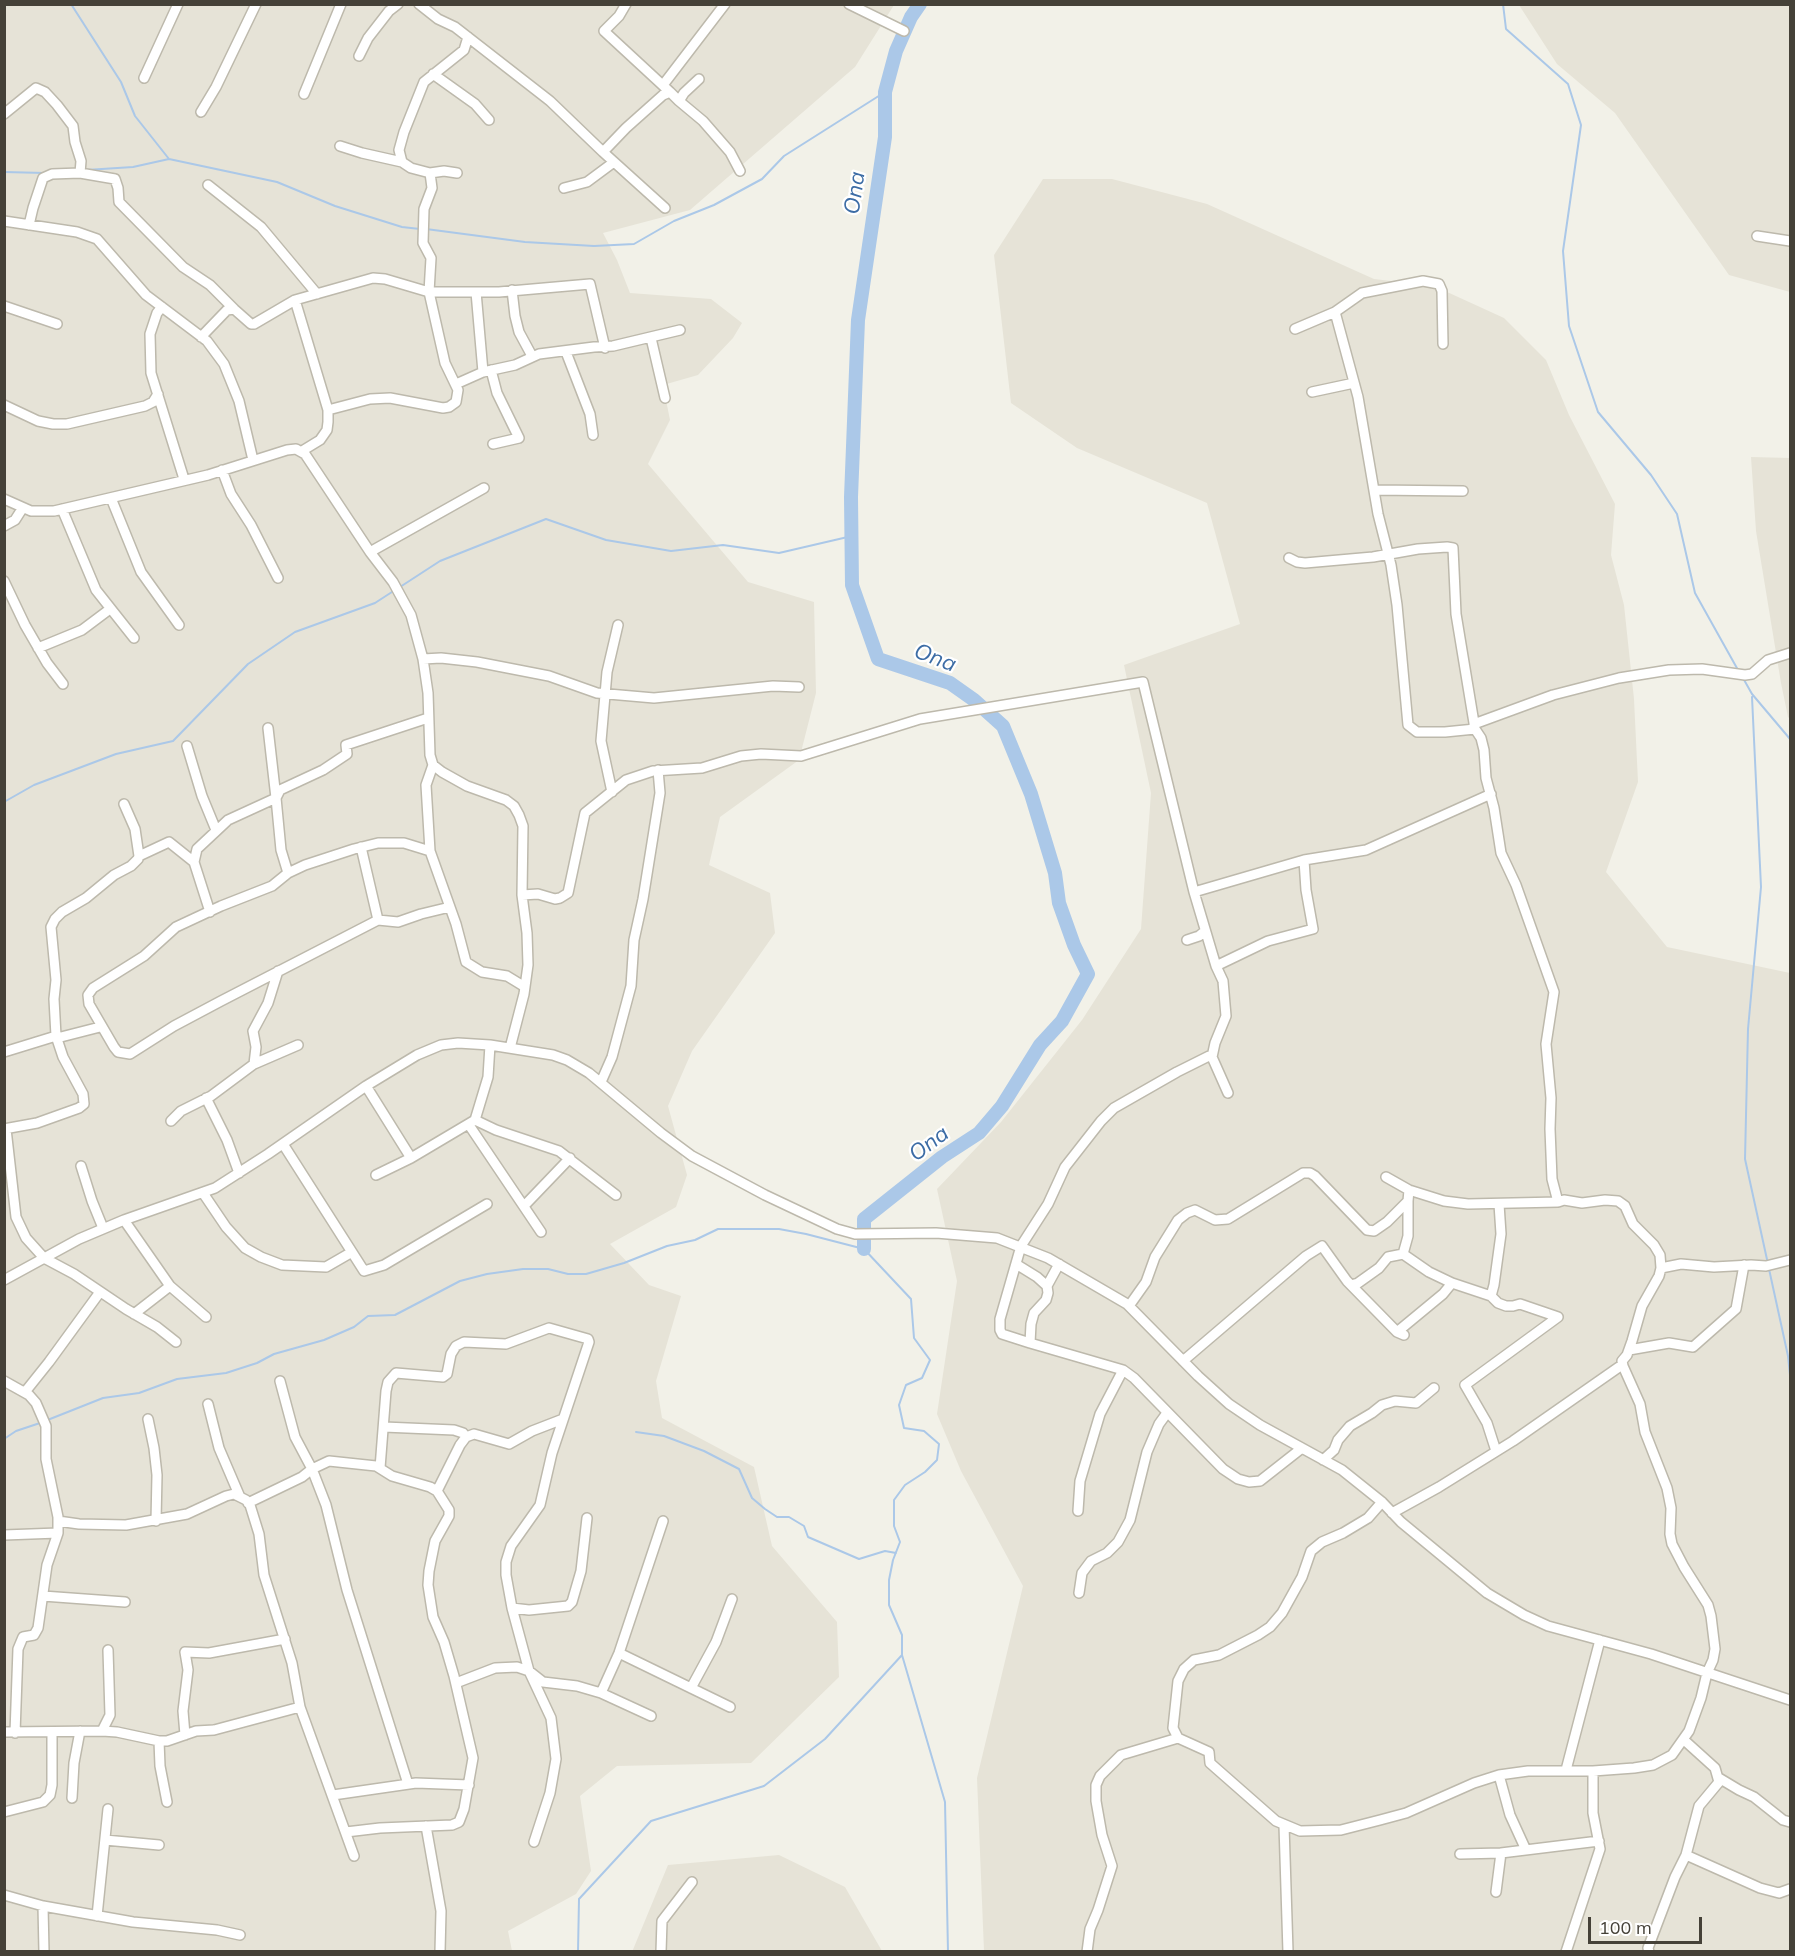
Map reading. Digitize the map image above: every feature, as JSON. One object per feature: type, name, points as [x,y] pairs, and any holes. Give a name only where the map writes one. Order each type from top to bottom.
[{"type":"street","points":[[144,78],[178,4]]},
{"type":"street","points":[[201,112],[216,87],[256,4]]},
{"type":"street","points":[[304,94],[341,4]]},
{"type":"street","points":[[359,56],[368,38],[389,11],[398,4]]},
{"type":"street","points":[[419,4],[438,19],[455,27],[550,101],[665,208]]},
{"type":"street","points":[[663,85],[725,4]]},
{"type":"street","points":[[849,4],[904,32]]},
{"type":"street","points":[[622,6],[620,16],[604,32],[703,121],[730,152],[740,171]]},
{"type":"street","points":[[402,162],[399,150],[422,86],[427,78],[464,50],[468,38]]},
{"type":"street","points":[[434,74],[475,104],[489,120]]},
{"type":"street","points":[[679,101],[699,79]]},
{"type":"street","points":[[4,114],[36,88],[45,92],[74,126],[75,142],[81,161],[80,173]]},
{"type":"street","points":[[603,152],[663,95],[670,93]]},
{"type":"street","points":[[340,146],[402,162],[411,168],[430,173],[444,171],[457,173]]},
{"type":"street","points":[[564,188],[587,182],[614,162]]},
{"type":"street","points":[[30,225],[43,178],[52,174],[80,173],[115,179],[119,202],[183,267],[210,285],[253,325],[295,300],[373,278],[385,279],[429,292],[476,292],[590,284],[605,348]]},
{"type":"street","points":[[328,410],[370,399],[390,398],[449,407],[456,402],[458,396],[456,384],[445,363],[429,292],[431,258],[424,247],[423,232],[425,205],[432,188],[430,173]]},
{"type":"street","points":[[208,185],[261,227],[317,294]]},
{"type":"street","points":[[4,221],[77,232],[97,239],[135,285],[214,349],[228,373],[239,401],[253,460]]},
{"type":"street","points":[[1757,236],[1791,241]]},
{"type":"street","points":[[1295,329],[1335,312],[1362,293],[1423,281],[1439,284],[1442,291],[1443,344]]},
{"type":"street","points":[[512,290],[519,332],[532,356]]},
{"type":"street","points":[[476,292],[487,371],[519,438],[493,444]]},
{"type":"street","points":[[295,300],[328,410],[327,430],[324,436],[302,451]]},
{"type":"street","points":[[4,306],[57,324]]},
{"type":"street","points":[[162,307],[150,334],[151,373],[184,479]]},
{"type":"street","points":[[201,337],[221,315],[234,309]]},
{"type":"street","points":[[1335,312],[1354,383],[1387,555],[1396,606],[1408,725],[1413,730],[1445,732],[1475,727],[1553,696],[1618,678],[1669,670],[1702,669],[1752,674],[1768,660],[1791,653]]},
{"type":"street","points":[[456,384],[487,371],[515,365],[546,352],[605,348],[680,330]]},
{"type":"street","points":[[651,338],[665,398]]},
{"type":"street","points":[[566,352],[590,414],[593,435]]},
{"type":"street","points":[[1312,392],[1354,383]]},
{"type":"street","points":[[4,405],[38,421],[67,424],[145,406],[153,402],[158,394]]},
{"type":"street","points":[[4,499],[22,509],[42,512],[62,509],[222,470],[287,450],[302,451],[393,582],[411,615],[423,659],[428,693],[430,755],[433,765],[467,786],[507,800],[514,806],[523,826],[522,896],[528,965],[510,1048]]},
{"type":"street","points":[[222,470],[231,494],[251,525],[278,578]]},
{"type":"street","points":[[370,552],[484,488]]},
{"type":"street","points":[[1374,490],[1462,491]]},
{"type":"street","points":[[111,498],[141,572],[179,625]]},
{"type":"street","points":[[4,526],[15,520],[22,509]]},
{"type":"street","points":[[62,509],[96,590],[134,638]]},
{"type":"street","points":[[1289,558],[1305,563],[1387,555],[1418,549],[1453,548],[1456,614],[1475,727],[1484,750],[1486,778],[1503,861],[1516,885],[1554,992],[1546,1044],[1551,1098],[1552,1179],[1558,1202]]},
{"type":"street","points":[[4,581],[38,648],[63,684]]},
{"type":"street","points":[[38,648],[81,630],[110,609]]},
{"type":"street","points":[[612,792],[601,741],[611,653],[618,625]]},
{"type":"street","points":[[423,659],[477,662],[524,670],[549,676],[588,691],[605,694],[660,698],[773,686],[799,687]]},
{"type":"street","points":[[522,896],[534,894],[555,899],[568,893],[583,816],[587,809],[626,780],[658,770],[702,768],[731,759],[760,754],[801,756],[920,719],[1143,682],[1194,892],[1216,966],[1223,981],[1226,1016],[1212,1057],[1228,1093]]},
{"type":"street","points":[[210,912],[194,862],[197,849],[216,830],[228,820],[276,798],[280,789],[323,770],[348,754],[346,745],[428,718]]},
{"type":"street","points":[[268,728],[281,850],[288,873]]},
{"type":"street","points":[[187,746],[202,796],[216,830]]},
{"type":"street","points":[[433,765],[426,785],[430,851],[466,962],[482,972],[507,976],[525,987]]},
{"type":"street","points":[[601,1082],[612,1057],[631,986],[634,940],[645,889],[660,793],[658,770]]},
{"type":"street","points":[[1194,892],[1304,860],[1366,850],[1491,794]]},
{"type":"street","points":[[124,804],[135,829],[139,856]]},
{"type":"street","points":[[176,1342],[157,1327],[74,1274],[44,1258],[26,1238],[16,1217],[5,1129],[37,1123],[79,1108],[84,1104],[83,1094],[63,1057],[57,1037],[54,999],[56,980],[51,927],[55,919],[114,875],[135,863],[139,856],[169,842],[194,862]]},
{"type":"street","points":[[430,851],[404,843],[378,843],[327,857],[288,873],[272,886],[176,927],[144,956],[93,988],[88,995],[88,1000],[100,1027],[118,1052],[127,1055],[135,1053],[174,1026],[378,920],[398,922],[450,907]]},
{"type":"street","points":[[361,847],[378,920]]},
{"type":"street","points":[[1216,966],[1268,941],[1312,929],[1304,860]]},
{"type":"street","points":[[1187,940],[1205,931]]},
{"type":"street","points":[[254,1064],[255,1025],[268,1003],[278,971]]},
{"type":"street","points":[[4,1052],[100,1027]]},
{"type":"street","points":[[4,1280],[103,1228],[203,1193],[239,1173],[366,1086],[417,1055],[441,1045],[458,1042],[537,1052],[567,1060],[601,1082],[653,1127],[692,1156],[765,1195],[837,1229],[855,1234],[936,1233],[997,1238],[1021,1246],[1059,1264],[1129,1306],[1229,1404],[1260,1425],[1342,1470],[1486,1593],[1548,1626],[1651,1654],[1791,1700]]},
{"type":"street","points":[[171,1121],[181,1111],[206,1098],[254,1064],[298,1045]]},
{"type":"street","points":[[376,1175],[472,1123],[488,1077],[490,1045]]},
{"type":"street","points":[[1212,1057],[1209,1056],[1177,1072],[1114,1108],[1065,1167],[1048,1203],[1021,1246],[1000,1319],[999,1330],[1002,1334],[1123,1370],[1134,1378],[1223,1469],[1238,1479],[1249,1482],[1260,1481],[1302,1448]]},
{"type":"street","points":[[366,1086],[411,1158]]},
{"type":"street","points":[[206,1098],[227,1140],[239,1173]]},
{"type":"street","points":[[472,1123],[546,1145],[570,1158],[616,1195]]},
{"type":"street","points":[[472,1123],[541,1232]]},
{"type":"street","points":[[283,1144],[364,1271],[384,1265],[487,1204]]},
{"type":"street","points":[[524,1206],[570,1158]]},
{"type":"street","points":[[81,1166],[103,1228]]},
{"type":"street","points":[[1129,1306],[1146,1282],[1155,1257],[1179,1220],[1187,1213],[1195,1210],[1215,1220],[1228,1219],[1303,1173],[1315,1176],[1368,1230],[1374,1231],[1387,1222],[1408,1201]]},
{"type":"street","points":[[1382,1502],[1368,1518],[1344,1533],[1322,1542],[1311,1551],[1302,1577],[1282,1612],[1270,1627],[1219,1655],[1194,1659],[1184,1669],[1178,1681],[1173,1728],[1178,1738],[1209,1752],[1210,1763],[1276,1821],[1300,1831],[1341,1830],[1406,1813],[1474,1783],[1499,1775],[1528,1771],[1593,1771],[1653,1765],[1672,1755],[1684,1740],[1696,1714],[1715,1649],[1711,1616],[1703,1596],[1672,1544],[1671,1508],[1667,1488],[1645,1432],[1640,1404],[1622,1361],[1629,1350],[1642,1306],[1661,1268],[1658,1250],[1633,1224],[1621,1203],[1613,1199],[1582,1203],[1563,1200],[1468,1204],[1444,1201],[1409,1190],[1386,1177]]},
{"type":"street","points":[[1402,1254],[1408,1236],[1409,1190]]},
{"type":"street","points":[[203,1193],[226,1227],[245,1248],[261,1257],[282,1265],[326,1267],[352,1252]]},
{"type":"street","points":[[1491,1296],[1501,1234],[1499,1204]]},
{"type":"street","points":[[124,1220],[170,1286],[206,1317]]},
{"type":"street","points":[[1183,1361],[1306,1256],[1322,1246],[1351,1285],[1401,1334],[1443,1294],[1452,1282]]},
{"type":"street","points":[[1351,1285],[1358,1283],[1379,1268],[1388,1257],[1402,1254],[1429,1272],[1491,1296],[1498,1304],[1506,1306],[1520,1304],[1558,1317],[1465,1385],[1487,1423],[1496,1451]]},
{"type":"street","points":[[1661,1268],[1681,1264],[1714,1267],[1770,1266],[1791,1260]]},
{"type":"street","points":[[1016,1264],[1037,1276],[1047,1286]]},
{"type":"street","points":[[1030,1343],[1030,1324],[1034,1313],[1047,1297],[1047,1286],[1059,1264]]},
{"type":"street","points":[[1629,1350],[1669,1343],[1693,1347],[1736,1309],[1744,1265]]},
{"type":"street","points":[[134,1314],[170,1286]]},
{"type":"street","points":[[25,1392],[50,1362],[100,1292]]},
{"type":"street","points":[[380,1468],[388,1382],[396,1373],[440,1378],[447,1374],[451,1354],[458,1344],[464,1342],[506,1344],[549,1328],[588,1339],[540,1505],[507,1555],[506,1575],[512,1608],[529,1671],[551,1718],[556,1759],[550,1793],[534,1842]]},
{"type":"street","points":[[1392,1513],[1513,1441],[1623,1366]]},
{"type":"street","points":[[1078,1511],[1080,1481],[1100,1413],[1123,1370]]},
{"type":"street","points":[[4,1381],[25,1392],[36,1403],[46,1426],[46,1459],[58,1521],[58,1533],[47,1565],[38,1628],[34,1635],[23,1637],[18,1648],[15,1733]]},
{"type":"street","points":[[280,1381],[295,1437],[312,1469],[326,1505],[347,1590],[408,1784]]},
{"type":"street","points":[[1323,1460],[1334,1450],[1338,1440],[1350,1426],[1382,1405],[1395,1401],[1416,1404],[1434,1388]]},
{"type":"street","points":[[208,1404],[219,1448],[259,1534],[264,1575],[292,1663],[300,1707],[354,1856]]},
{"type":"street","points":[[1079,1593],[1082,1573],[1091,1561],[1107,1553],[1118,1542],[1130,1520],[1147,1452],[1158,1424],[1167,1413]]},
{"type":"street","points":[[148,1419],[157,1475],[156,1521]]},
{"type":"street","points":[[437,1491],[466,1437],[474,1434],[509,1444],[532,1431],[563,1419]]},
{"type":"street","points":[[384,1427],[454,1430],[463,1433],[466,1437]]},
{"type":"street","points":[[244,1500],[302,1477],[312,1469],[330,1461],[368,1464],[380,1468],[392,1476],[430,1487],[437,1491],[446,1503],[449,1516],[435,1541],[428,1585],[433,1617],[444,1642],[456,1683],[473,1758],[469,1785],[459,1822],[452,1825],[346,1832]]},
{"type":"street","points":[[58,1521],[126,1525],[187,1514],[234,1494],[244,1500]]},
{"type":"street","points":[[512,1608],[538,1609],[568,1606],[572,1602],[581,1571],[587,1518]]},
{"type":"street","points":[[601,1693],[619,1653],[663,1521]]},
{"type":"street","points":[[4,1535],[58,1533]]},
{"type":"street","points":[[43,1596],[125,1602]]},
{"type":"street","points":[[691,1688],[716,1642],[732,1599]]},
{"type":"street","points":[[185,1735],[183,1711],[188,1670],[185,1652],[209,1653],[285,1639]]},
{"type":"street","points":[[1566,1770],[1600,1640]]},
{"type":"street","points":[[102,1731],[110,1715],[108,1650]]},
{"type":"street","points":[[619,1653],[729,1707]]},
{"type":"street","points":[[456,1683],[495,1668],[517,1667],[529,1671],[543,1682],[577,1686],[601,1693],[651,1716]]},
{"type":"street","points":[[4,1732],[102,1731],[159,1741],[196,1731],[214,1730],[300,1707]]},
{"type":"street","points":[[72,1798],[74,1763],[80,1731]]},
{"type":"street","points":[[4,1812],[44,1802],[50,1795],[52,1732]]},
{"type":"street","points":[[1087,1952],[1090,1929],[1112,1866],[1102,1835],[1096,1801],[1096,1785],[1100,1776],[1121,1755],[1178,1738]]},
{"type":"street","points":[[1649,1952],[1648,1948],[1675,1877],[1686,1855],[1701,1803],[1717,1786],[1719,1778],[1715,1768],[1684,1740]]},
{"type":"street","points":[[159,1741],[160,1766],[167,1802]]},
{"type":"street","points":[[1566,1952],[1600,1849],[1593,1813],[1593,1771]]},
{"type":"street","points":[[1499,1775],[1510,1815],[1526,1850]]},
{"type":"street","points":[[1719,1778],[1754,1797],[1783,1820],[1791,1822]]},
{"type":"street","points":[[333,1795],[408,1784],[469,1785]]},
{"type":"street","points":[[98,1916],[108,1809]]},
{"type":"street","points":[[1284,1825],[1288,1952]]},
{"type":"street","points":[[426,1826],[441,1911],[440,1952]]},
{"type":"street","points":[[105,1840],[159,1845]]},
{"type":"street","points":[[1460,1854],[1501,1853],[1599,1841]]},
{"type":"street","points":[[1496,1892],[1501,1853]]},
{"type":"street","points":[[1686,1855],[1760,1888],[1779,1893],[1791,1889]]},
{"type":"street","points":[[661,1952],[662,1921],[692,1882]]},
{"type":"street","points":[[4,1895],[43,1906],[98,1916],[174,1927],[218,1930],[240,1935]]},
{"type":"street","points":[[43,1906],[44,1952]]},
{"type":"shaded area","points":[[5,5],[894,5],[855,67],[690,210],[603,233],[630,293],[711,299],[742,323],[733,338],[698,375],[663,385],[670,420],[648,464],[748,582],[814,602],[816,693],[799,760],[720,817],[709,865],[770,893],[775,933],[692,1051],[668,1106],[687,1175],[676,1207],[610,1244],[649,1285],[681,1296],[656,1381],[662,1418],[754,1467],[772,1546],[837,1622],[839,1677],[751,1763],[617,1766],[580,1796],[591,1871],[576,1894],[508,1931],[512,1951],[5,1952]]},
{"type":"shaded area","points":[[1519,5],[1790,5],[1790,292],[1729,275],[1615,113],[1557,64]]},
{"type":"shaded area","points":[[1043,179],[1112,179],[1207,204],[1374,279],[1434,286],[1504,318],[1546,360],[1569,415],[1615,504],[1611,555],[1624,605],[1634,699],[1638,782],[1606,872],[1667,947],[1790,973],[1790,1951],[984,1951],[977,1778],[1023,1586],[961,1471],[937,1414],[957,1281],[937,1189],[1001,1122],[1082,1020],[1141,929],[1151,793],[1124,665],[1240,624],[1207,503],[1077,448],[1011,403],[994,255]]},
{"type":"shaded area","points":[[1751,457],[1790,458],[1790,719],[1781,683],[1756,531]]},
{"type":"shaded area","points":[[779,1855],[845,1887],[882,1951],[632,1952],[668,1865]]},
{"type":"waterway","points":[[71,4],[121,82],[135,116],[169,159]]},
{"type":"waterway","name":"Ona","points":[[864,1249],[864,1219],[942,1157],[979,1133],[1002,1106],[1040,1045],[1062,1021],[1088,974],[1074,945],[1059,903],[1055,873],[1031,794],[1003,726],[974,700],[950,683],[878,659],[852,585],[851,497],[858,320],[885,137],[885,92],[896,51],[911,17],[920,4]]},
{"type":"waterway","points":[[1503,4],[1506,29],[1568,84],[1581,125],[1563,251],[1569,326],[1598,412],[1651,475],[1677,514],[1695,593],[1738,670]]},
{"type":"waterway","points":[[426,229],[525,242],[594,246],[634,244],[674,221],[714,205],[762,179],[784,156],[885,92]]},
{"type":"waterway","points":[[86,170],[133,167],[169,159],[277,182],[335,206],[402,227],[420,229]]},
{"type":"waterway","points":[[4,172],[45,173]]},
{"type":"waterway","points":[[400,587],[440,561],[546,519],[606,540],[671,551],[723,545],[779,553],[852,536]]},
{"type":"waterway","points":[[4,802],[34,785],[116,754],[173,741],[248,664],[295,632],[375,603],[395,590]]},
{"type":"waterway","points":[[1743,678],[1752,694],[1790,739]]},
{"type":"waterway","points":[[1752,697],[1761,887],[1748,1029],[1745,1159],[1768,1264]]},
{"type":"waterway","points":[[45,1421],[103,1398],[139,1393],[177,1379],[226,1373],[257,1363],[274,1354],[324,1340],[354,1327],[368,1316],[395,1315],[460,1281],[487,1274],[523,1269],[548,1269],[568,1274],[586,1274],[624,1263],[667,1246],[695,1240],[718,1229],[779,1229],[864,1249],[911,1299],[914,1338],[930,1360],[922,1378],[906,1385],[899,1405],[904,1428],[924,1431],[939,1444],[937,1460],[925,1472],[905,1485],[894,1500],[894,1526],[900,1542],[889,1580],[889,1605],[902,1635],[902,1655],[945,1802],[948,1952]]},
{"type":"waterway","points":[[1769,1269],[1790,1375]]},
{"type":"waterway","points":[[4,1439],[16,1431],[40,1423]]},
{"type":"waterway","points":[[636,1432],[664,1436],[704,1451],[739,1469],[752,1498],[777,1517],[789,1517],[804,1526],[808,1537],[859,1559],[885,1551],[896,1553]]},
{"type":"waterway","points":[[578,1952],[579,1899],[651,1821],[764,1786],[825,1739],[902,1655]]}]
